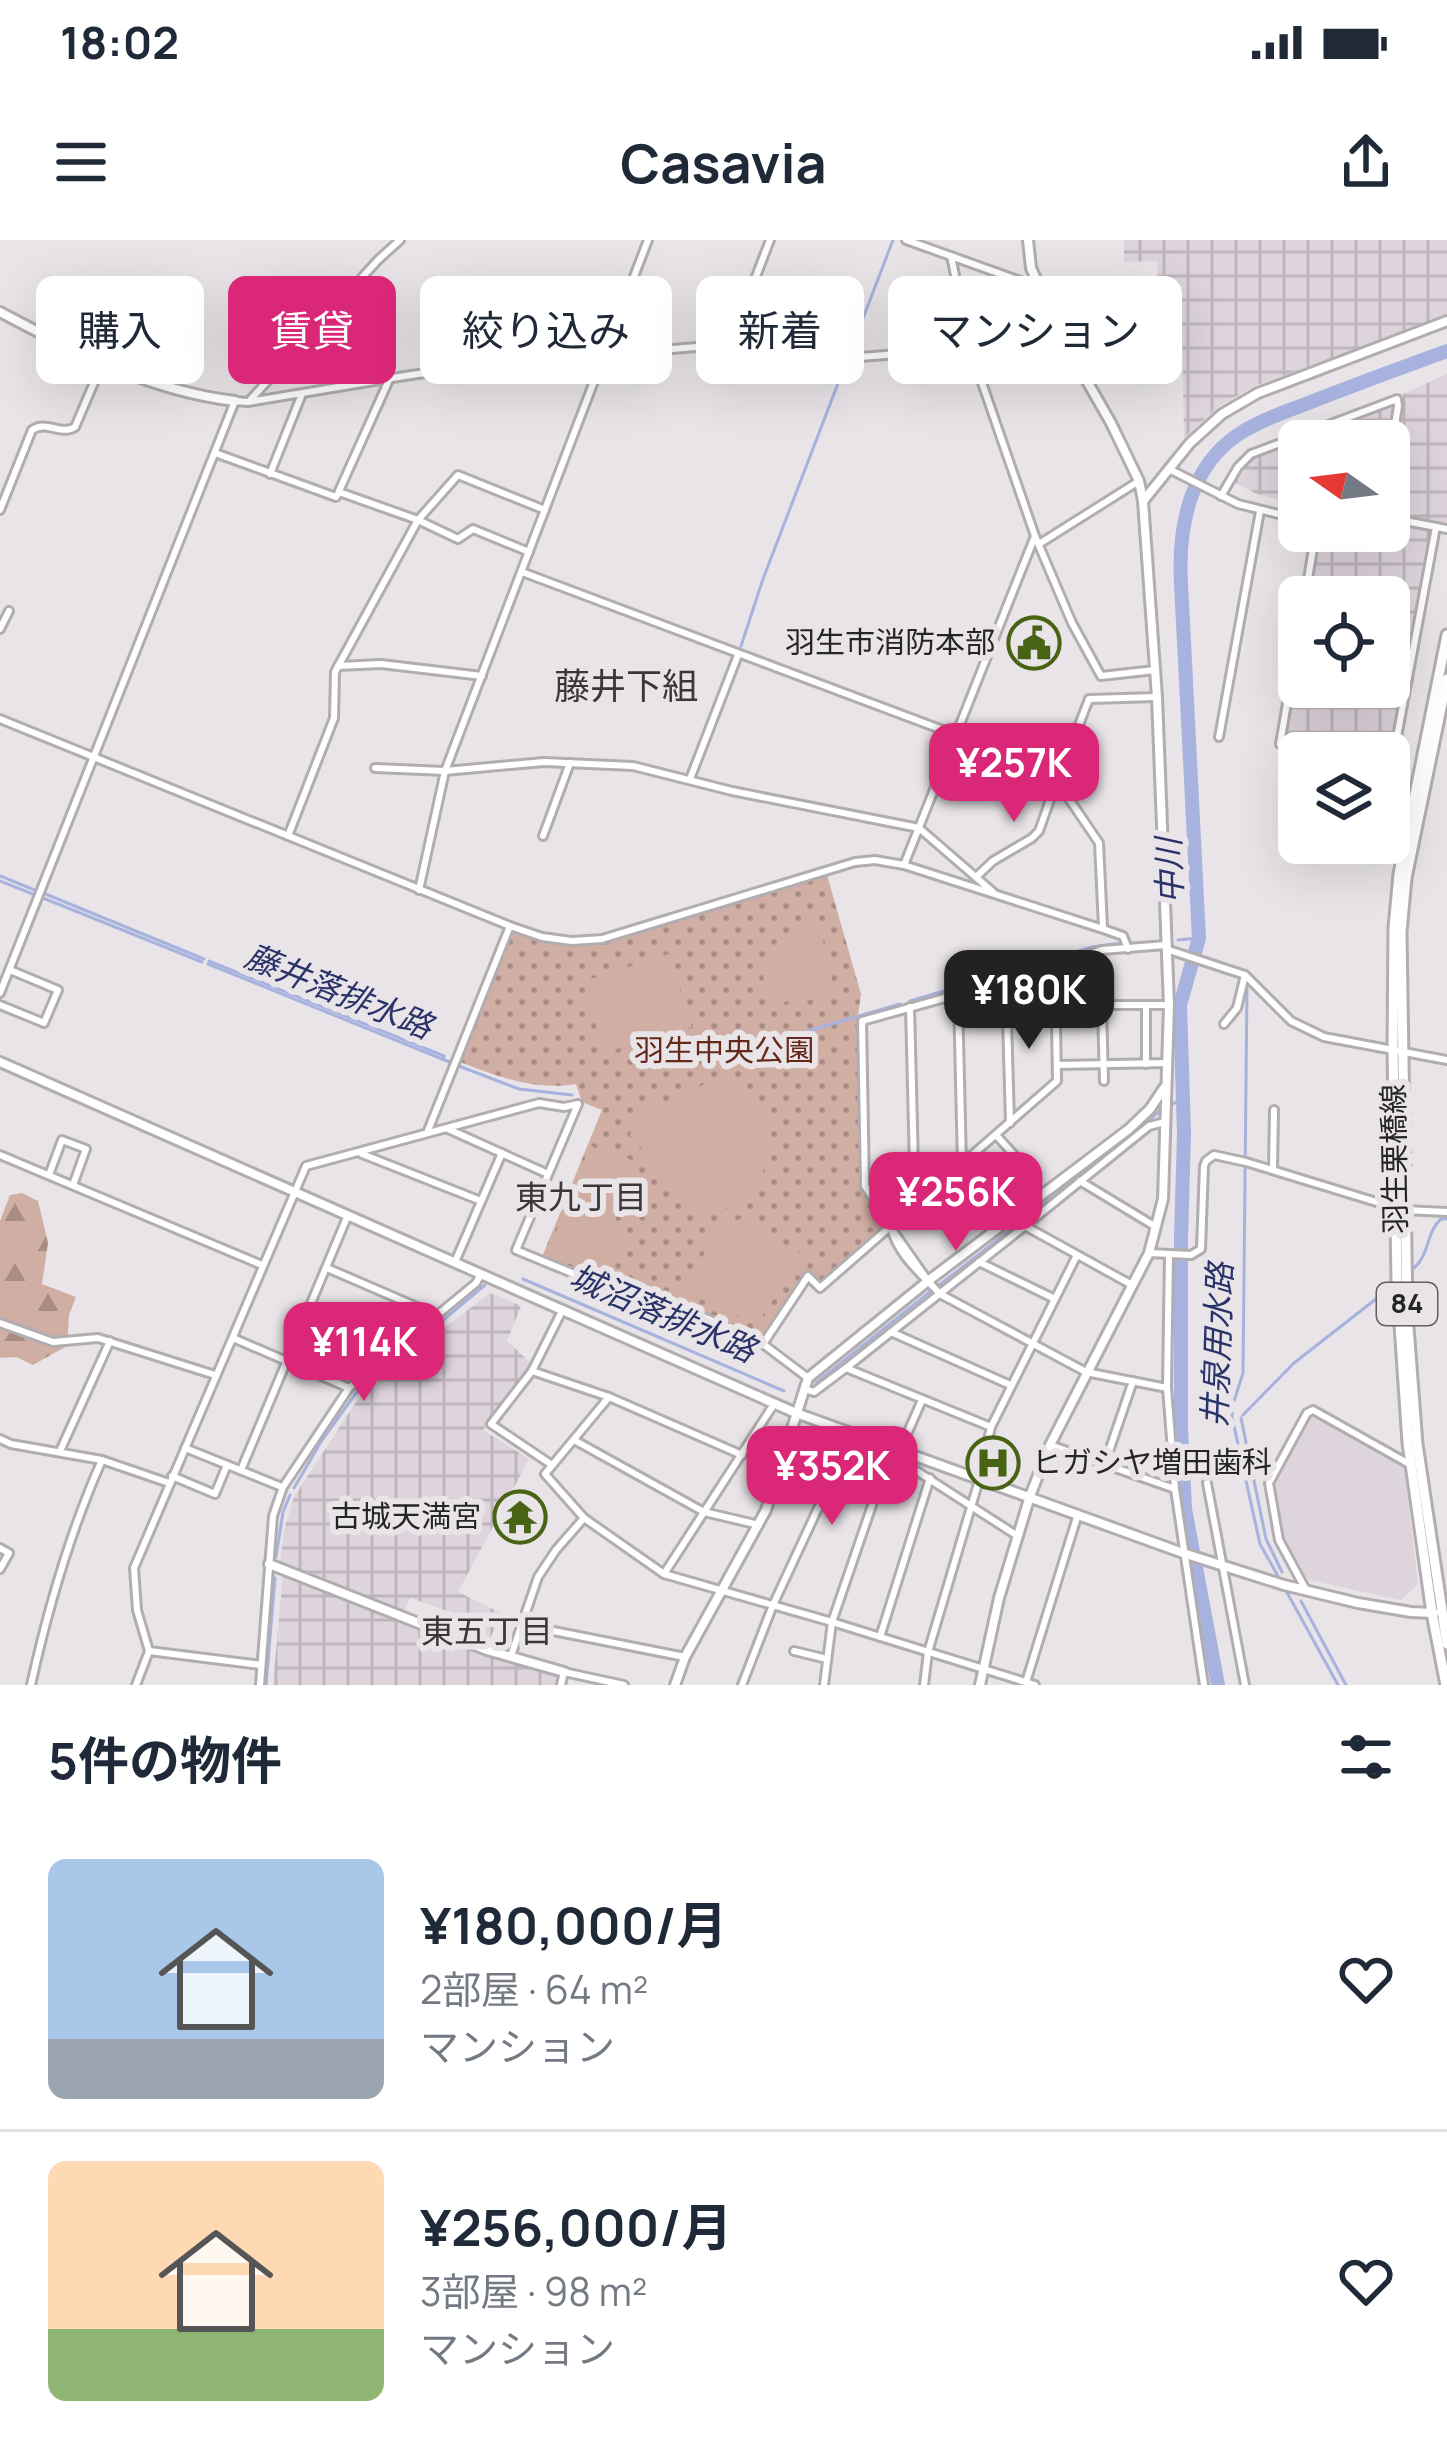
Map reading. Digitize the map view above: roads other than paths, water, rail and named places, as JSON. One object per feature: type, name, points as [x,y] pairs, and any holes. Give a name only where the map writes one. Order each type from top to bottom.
[{"type":"main road","name":"羽生栗橋線","points":[[1446,1685],[1417,1444],[1407,1314],[1394,928],[1399,874],[1447,635]]},
{"type":"main road","name":"羽生栗橋線","points":[[1398,1051],[1406,878],[1447,679]]},
{"type":"main road","name":"羽生栗橋線","points":[[1400,1209],[1397,1280],[1411,1465],[1436,1612],[1447,1644]]},
{"type":"street","points":[[248,402],[400,240]]},
{"type":"street","points":[[634,276],[648,240]]},
{"type":"street","points":[[756,276],[770,240]]},
{"type":"street","points":[[906,240],[1007,276]]},
{"type":"street","points":[[1028,240],[1035,276]]},
{"type":"street","points":[[951,256],[955,276]]},
{"type":"street","points":[[0,313],[36,331]]},
{"type":"street","points":[[1143,501],[1173,471],[1190,443],[1222,414],[1258,393],[1447,321]]},
{"type":"street","points":[[0,510],[32,430],[75,428],[94,384]]},
{"type":"street","points":[[159,384],[248,402],[364,384]]},
{"type":"street","points":[[215,453],[336,497],[387,384]]},
{"type":"street","points":[[419,890],[446,772],[593,384]]},
{"type":"street","points":[[983,384],[1037,540],[1072,623],[1101,676],[1155,670]]},
{"type":"street","points":[[980,1685],[1030,1496],[1050,1444],[1149,1253],[1163,1199],[1168,1005],[1157,697],[1143,501],[1139,481],[1089,384]]},
{"type":"street","points":[[270,474],[302,394]]},
{"type":"street","points":[[1341,420],[1397,399],[1394,420]]},
{"type":"street","points":[[0,993],[236,401]]},
{"type":"street","points":[[1221,496],[1251,454],[1278,444]]},
{"type":"street","points":[[1173,471],[1221,496],[1278,515]]},
{"type":"street","points":[[287,836],[334,718],[335,672],[418,520],[458,475],[545,510]]},
{"type":"street","points":[[904,865],[1037,540],[1139,481]]},
{"type":"street","points":[[339,492],[458,539],[473,529],[529,552]]},
{"type":"street","points":[[1219,737],[1260,511]]},
{"type":"street","points":[[1410,522],[1447,529]]},
{"type":"street","points":[[1398,732],[1436,527]]},
{"type":"street","points":[[521,572],[1058,778],[1099,843],[1103,929]]},
{"type":"street","points":[[0,629],[9,611]]},
{"type":"street","points":[[690,778],[738,655]]},
{"type":"street","points":[[338,666],[381,664],[482,676]]},
{"type":"street","points":[[976,877],[1039,831],[1089,699],[1157,697]]},
{"type":"street","points":[[0,718],[542,937],[602,939],[874,860],[904,865],[1124,936],[1127,949]]},
{"type":"street","points":[[375,768],[446,772],[544,762],[633,766],[732,791],[919,827],[997,896]]},
{"type":"street","points":[[543,836],[570,763]]},
{"type":"street","points":[[427,1133],[510,926]]},
{"type":"street","points":[[1167,1388],[1086,1372],[940,1294],[919,1276],[865,1186],[862,1021],[1102,950],[1166,947],[1244,975],[1291,1021],[1324,1037],[1447,1060]]},
{"type":"street","points":[[763,1344],[808,1276],[820,1288],[1057,1081],[1055,964]]},
{"type":"street","points":[[0,1005],[44,1023],[58,989],[10,970]]},
{"type":"street","points":[[1224,1024],[1237,1008],[1244,975]]},
{"type":"street","points":[[1006,981],[1010,1123]]},
{"type":"street","points":[[958,994],[962,1165],[1011,1220],[1133,1285]]},
{"type":"street","points":[[1056,1005],[1168,1005]]},
{"type":"street","points":[[1102,1005],[1104,1081]]},
{"type":"street","points":[[1146,1005],[1146,1064]]},
{"type":"street","points":[[910,1007],[915,1207]]},
{"type":"street","points":[[0,1062],[796,1413],[1184,1553],[1306,1590],[1388,1608],[1436,1612]]},
{"type":"street","points":[[1057,1065],[1168,1063]]},
{"type":"street","points":[[675,1685],[685,1657],[759,1525],[808,1378],[1129,1129],[1167,1085]]},
{"type":"street","points":[[136,1685],[149,1651],[137,1610],[134,1568],[306,1166],[539,1103],[578,1104],[516,1250],[606,1287],[639,1288],[763,1344],[808,1378]]},
{"type":"street","points":[[1273,1170],[1274,1110]]},
{"type":"street","points":[[805,1389],[814,1392],[1149,1126],[1166,1122]]},
{"type":"street","points":[[446,1128],[548,1174]]},
{"type":"street","points":[[996,1136],[1017,1158]]},
{"type":"street","points":[[49,1175],[62,1140],[86,1149],[73,1185]]},
{"type":"street","points":[[358,1152],[482,1201]]},
{"type":"street","points":[[455,1262],[502,1153]]},
{"type":"street","points":[[0,1155],[263,1265]]},
{"type":"street","points":[[1149,1253],[1198,1253],[1204,1166],[1210,1157],[1219,1155],[1400,1209],[1447,1212]]},
{"type":"street","points":[[1081,1181],[1156,1227]]},
{"type":"street","points":[[241,1470],[348,1215]]},
{"type":"street","points":[[1172,1254],[1167,1388],[1175,1489],[1204,1685]]},
{"type":"street","points":[[924,1685],[928,1652],[991,1426],[1077,1255]]},
{"type":"street","points":[[979,1262],[1055,1299]]},
{"type":"street","points":[[327,1268],[435,1318]]},
{"type":"street","points":[[260,1685],[273,1516],[283,1487],[349,1388],[481,1274]]},
{"type":"street","points":[[552,1466],[491,1424],[532,1371],[563,1310]]},
{"type":"street","points":[[307,1314],[392,1352]]},
{"type":"street","points":[[0,1323],[53,1342],[110,1340],[217,1375]]},
{"type":"street","points":[[891,1332],[1010,1384]]},
{"type":"street","points":[[233,1338],[349,1388]]},
{"type":"street","points":[[60,1451],[110,1340]]},
{"type":"street","points":[[846,1368],[991,1426]]},
{"type":"street","points":[[532,1371],[609,1397],[742,1455]]},
{"type":"street","points":[[1105,1464],[1133,1381]]},
{"type":"street","points":[[609,1397],[545,1474],[584,1519],[664,1574],[1030,1684],[1078,1514]]},
{"type":"street","points":[[824,1685],[832,1622],[896,1449],[922,1399]]},
{"type":"street","points":[[664,1574],[774,1404]]},
{"type":"street","points":[[1306,1590],[1279,1540],[1269,1483],[1307,1413],[1313,1410],[1411,1465]]},
{"type":"street","points":[[743,1685],[773,1605],[853,1433]]},
{"type":"street","points":[[0,1439],[102,1460],[215,1494],[227,1465]]},
{"type":"street","points":[[574,1440],[704,1512],[759,1525]]},
{"type":"street","points":[[1050,1444],[1175,1489]]},
{"type":"street","points":[[185,1448],[283,1487]]},
{"type":"street","points":[[896,1449],[909,1466],[1016,1535]]},
{"type":"street","points":[[31,1685],[68,1550],[102,1460]]},
{"type":"street","points":[[880,1637],[930,1478]]},
{"type":"street","points":[[1207,1483],[1245,1685]]},
{"type":"street","points":[[511,1658],[538,1577],[584,1519]]},
{"type":"street","points":[[0,1548],[9,1553],[0,1569]]},
{"type":"street","points":[[269,1564],[511,1658],[624,1685]]},
{"type":"street","points":[[523,1625],[685,1657]]},
{"type":"street","points":[[149,1651],[261,1664]]},
{"type":"street","points":[[794,1652],[827,1659]]},
{"type":"street","points":[[561,1685],[564,1672]]},
{"type":"waterway","points":[[741,646],[893,240]]},
{"type":"waterway","name":"藤井落排水路","points":[[1218,1685],[1185,1509],[1181,1427],[1184,1133],[1180,1005],[1199,938],[1181,583],[1185,520],[1208,463],[1239,434],[1447,351]]},
{"type":"waterway","points":[[0,876],[37,891]]},
{"type":"waterway","name":"藤井落排水路","points":[[0,881],[35,895]]},
{"type":"waterway","points":[[43,893],[204,959]]},
{"type":"waterway","name":"藤井落排水路","points":[[43,898],[202,962]]},
{"type":"waterway","name":"藤井落排水路","points":[[1178,940],[1199,938]]},
{"type":"waterway","name":"藤井落排水路","points":[[910,1001],[1092,947],[1122,943]]},
{"type":"waterway","name":"藤井落排水路","points":[[209,961],[443,1059]]},
{"type":"waterway","name":"藤井落排水路","points":[[208,964],[452,1063]]},
{"type":"waterway","name":"井泉用水路","points":[[1247,985],[1243,1373],[1232,1417],[1260,1544],[1279,1578]]},
{"type":"waterway","name":"藤井落排水路","points":[[780,1039],[900,1004]]},
{"type":"waterway","name":"藤井落排水路","points":[[459,1066],[519,1089],[572,1095]]},
{"type":"waterway","name":"城沼落排水路","points":[[1171,1105],[1183,1098]]},
{"type":"waterway","name":"城沼落排水路","points":[[1024,1220],[1160,1111]]},
{"type":"waterway","points":[[1414,1268],[1436,1224],[1447,1219]]},
{"type":"waterway","name":"城沼落排水路","points":[[938,1286],[1018,1224]]},
{"type":"waterway","name":"城沼落排水路","points":[[523,1279],[784,1391]]},
{"type":"waterway","name":"城沼落排水路","points":[[294,1488],[356,1393],[485,1285]]},
{"type":"waterway","points":[[1243,1415],[1294,1363],[1390,1288]]},
{"type":"waterway","name":"城沼落排水路","points":[[816,1383],[931,1291]]},
{"type":"waterway","points":[[1241,1418],[1266,1539],[1282,1572]]},
{"type":"waterway","name":"城沼落排水路","points":[[276,1557],[290,1495]]},
{"type":"waterway","name":"城沼落排水路","points":[[266,1685],[275,1578]]},
{"type":"waterway","name":"井泉用水路","points":[[1284,1587],[1338,1685]]},
{"type":"waterway","points":[[1301,1601],[1346,1685]]},
{"type":"place","name":"羽生市消防本部","points":[[1034,643]]},
{"type":"place","name":"ヒガシヤ増田歯科","points":[[993,1463]]},
{"type":"place","name":"古城天満宮","points":[[520,1517]]},
{"type":"district","name":"藤井下組","points":[[626,686]]},
{"type":"district","name":"東九丁目","points":[[581,1197]]},
{"type":"district","name":"東五丁目","points":[[487,1631]]},
{"type":"water label","name":"中川","points":[[1169,871]]},
{"type":"park label","name":"羽生中央公園","points":[[724,1051]]}]
